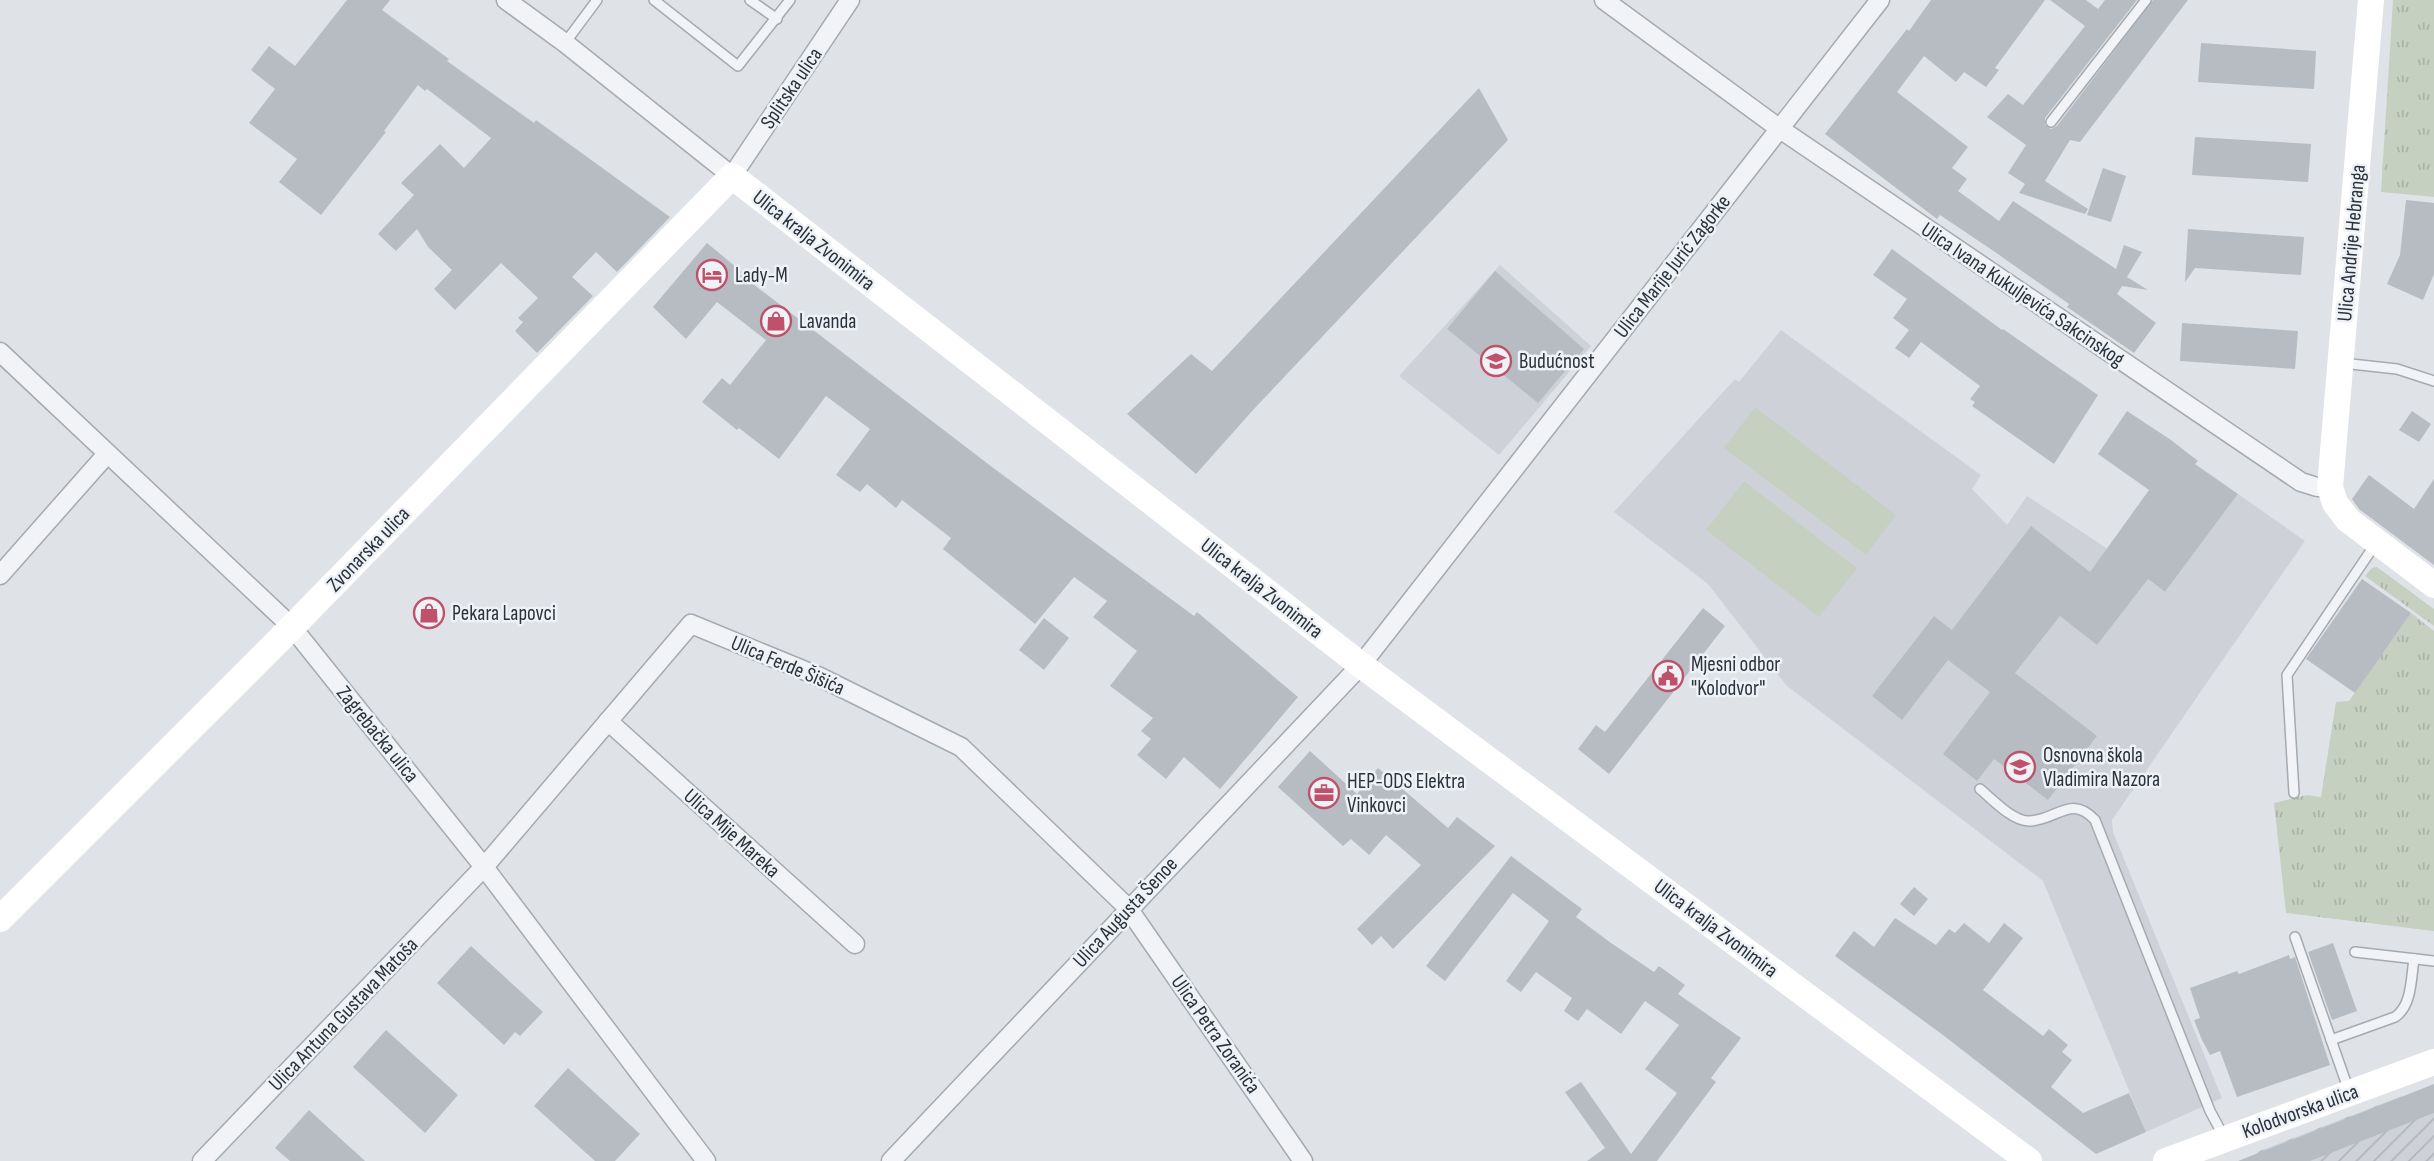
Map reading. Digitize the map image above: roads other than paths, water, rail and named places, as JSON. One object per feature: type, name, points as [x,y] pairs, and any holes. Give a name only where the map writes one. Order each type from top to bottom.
[{"type":"main road","name":"Ulica Andrije Hebranga","points":[[2330,487],[2371,0]]},
{"type":"main road","name":"Zvonarska ulica","points":[[0,919],[292,627],[732,176]]},
{"type":"main road","name":"Ulica kralja Zvonimira","points":[[732,176],[1361,665],[2029,1161]]},
{"type":"main road","points":[[2330,487],[2335,503],[2348,520],[2434,585]]},
{"type":"main road","name":"Kolodvorska ulica","points":[[2166,1161],[2434,1062]]},
{"type":"street","name":"Ulica kralja Zvonimira","points":[[506,0],[565,43],[732,176]]},
{"type":"street","name":"Splitska ulica","points":[[732,176],[850,0]]},
{"type":"street","name":"Ulica Ivana Kukuljevića Sakcinskog","points":[[1604,0],[1780,129],[2301,482],[2316,487],[2330,487]]},
{"type":"street","name":"Ulica Marije Jurić Zagorke","points":[[1361,665],[1880,0]]},
{"type":"street","name":"Zagrebačka ulica","points":[[0,352],[292,627],[484,867],[706,1161]]},
{"type":"street","points":[[0,575],[107,454]]},
{"type":"street","name":"Ulica Ferde Šišića","points":[[484,867],[691,624],[820,677],[961,747],[1128,908]]},
{"type":"street","name":"Ulica Augusta Šenoe","points":[[891,1161],[1361,665]]},
{"type":"street","name":"Ulica Mije Mareka","points":[[608,721],[855,944]]},
{"type":"street","name":"Ulica Antuna Gustava Matoša","points":[[202,1161],[484,867]]},
{"type":"street","name":"Ulica Petra Zoranića","points":[[1128,908],[1303,1161]]},
{"type":"lane","points":[[565,43],[597,0]]},
{"type":"lane","points":[[654,0],[738,66],[790,0]]},
{"type":"lane","points":[[750,0],[777,19]]},
{"type":"lane","points":[[2051,122],[2146,0]]},
{"type":"lane","points":[[2341,363],[2397,369],[2434,381]]},
{"type":"lane","points":[[2294,793],[2287,674],[2377,541]]},
{"type":"lane","points":[[1980,789],[2018,819],[2030,821],[2073,808],[2086,810],[2095,820],[2210,1111],[2225,1138]]},
{"type":"lane","points":[[2295,937],[2350,1092]]},
{"type":"lane","points":[[2356,953],[2434,961]]},
{"type":"lane","points":[[2331,1040],[2403,1012],[2414,959]]},
{"type":"place","name":"Lady-M","points":[[712,275]]},
{"type":"place","name":"Lavanda","points":[[776,321]]},
{"type":"place","name":"Budućnost","points":[[1496,361]]},
{"type":"place","name":"Pekara Lapovci","points":[[429,613]]},
{"type":"place","name":"Mjesni odbor \"Kolodvor\"","points":[[1668,676]]},
{"type":"place","name":"Osnovna škola Vladimira Nazora","points":[[2020,767]]},
{"type":"place","name":"HEP-ODS Elektra Vinkovci","points":[[1324,793]]}]
